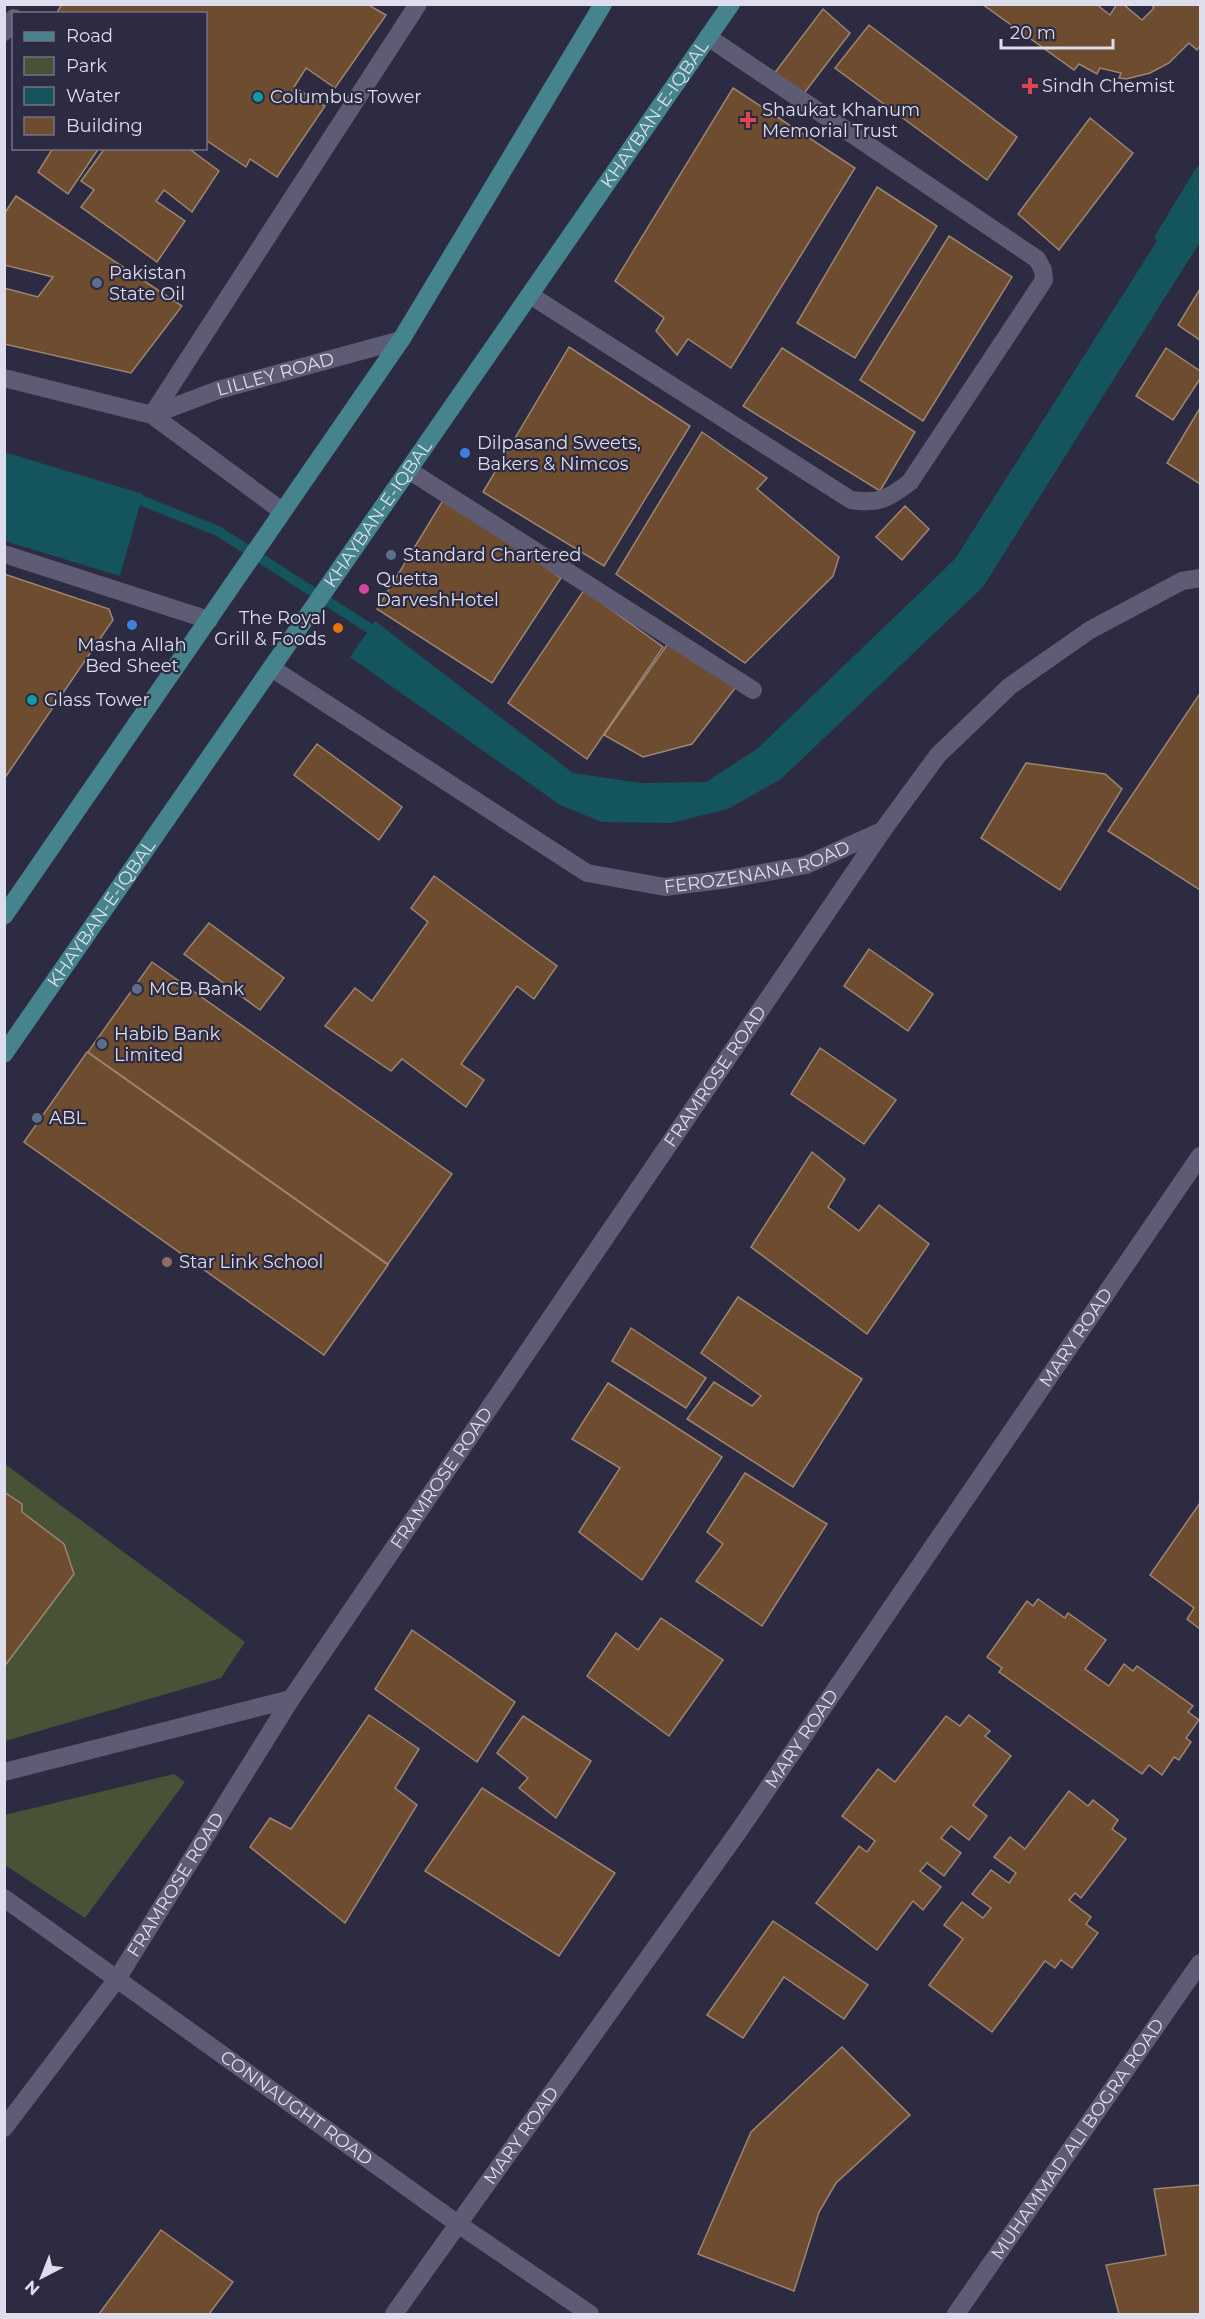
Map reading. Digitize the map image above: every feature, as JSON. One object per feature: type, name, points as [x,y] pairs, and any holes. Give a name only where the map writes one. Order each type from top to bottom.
[{"type":"main road","points":[[4,916],[401,340],[603,4]]},
{"type":"main road","name":"KHAYBAN-E-IQBAL","points":[[4,1054],[410,471],[730,4]]},
{"type":"street","points":[[152,415],[418,4]]},
{"type":"street","points":[[530,296],[850,500],[871,503],[892,496],[910,482],[1044,280],[1043,270],[1037,259],[708,37]]},
{"type":"street","name":"LILLEY ROAD","points":[[152,415],[218,390],[401,340]]},
{"type":"street","points":[[4,378],[152,415],[282,511]]},
{"type":"street","points":[[410,471],[753,690]]},
{"type":"street","points":[[4,554],[209,620]]},
{"type":"street","name":"FEROZENANA ROAD","points":[[273,669],[587,873],[665,887],[729,879],[806,865],[883,830],[938,755],[1010,686],[1090,630],[1182,581],[1200,578]]},
{"type":"street","name":"FRAMROSE ROAD","points":[[4,2128],[117,1979],[291,1699],[883,830]]},
{"type":"street","name":"MARY ROAD","points":[[394,2314],[738,1832],[1200,1156]]},
{"type":"street","points":[[4,1772],[291,1699]]},
{"type":"street","name":"CONNAUGHT ROAD","points":[[4,1898],[458,2224],[590,2314]]},
{"type":"street","name":"MUHAMMAD ALI BOGRA ROAD","points":[[956,2314],[1200,1963]]},
{"type":"green space","points":[[5,1464],[245,1642],[221,1678],[5,1741]]},
{"type":"green space","points":[[174,1774],[185,1782],[85,1918],[5,1865],[5,1815]]},
{"type":"water","points":[[1200,173],[1200,242],[983,587],[781,779],[728,809],[671,823],[602,822],[560,805],[350,657],[375,621],[573,773],[641,783],[706,782],[757,749],[955,559]]},
{"type":"water","points":[[4,452],[143,494],[120,576],[5,541]]},
{"type":"building","name":"Columbus Tower","points":[[62,4],[367,4],[386,15],[335,88],[306,68],[294,87],[325,106],[277,177],[250,159],[246,167],[207,141],[207,12],[57,12]]},
{"type":"building","points":[[982,4],[1096,4],[1110,15],[1117,4],[1123,4],[1142,20],[1154,8],[1151,4],[1200,4],[1200,46],[1197,50],[1189,43],[1169,63],[1150,73],[1126,79],[1119,78],[1121,73],[1100,68],[1097,74],[1079,64],[1074,70]]},
{"type":"building","points":[[823,9],[850,33],[802,96],[773,75]]},
{"type":"building","points":[[869,25],[1017,137],[987,180],[835,68]]},
{"type":"building","points":[[733,88],[855,168],[731,368],[688,339],[677,355],[656,331],[664,318],[615,281]]},
{"type":"building","points":[[1090,118],[1133,153],[1059,250],[1018,214]]},
{"type":"building","points":[[52,150],[98,150],[68,194],[38,172]]},
{"type":"building","points":[[104,150],[191,150],[219,171],[192,212],[164,190],[156,201],[185,221],[157,262],[81,207],[94,190],[81,181]]},
{"type":"building","points":[[877,187],[937,226],[855,358],[797,323]]},
{"type":"building","name":"Pakistan State Oil","points":[[16,196],[182,306],[131,373],[4,344],[4,288],[38,297],[53,277],[4,265],[4,214]]},
{"type":"building","points":[[949,236],[1012,277],[923,421],[860,380]]},
{"type":"building","points":[[1200,289],[1200,340],[1178,325]]},
{"type":"building","points":[[569,347],[690,426],[604,566],[483,492]]},
{"type":"building","points":[[782,348],[915,432],[880,491],[743,406]]},
{"type":"building","points":[[1166,348],[1200,371],[1200,379],[1173,420],[1136,396]]},
{"type":"building","points":[[1200,408],[1200,484],[1167,463]]},
{"type":"building","points":[[702,432],[767,478],[757,489],[839,557],[833,576],[745,663],[616,574]]},
{"type":"building","points":[[445,497],[561,578],[492,683],[377,609]]},
{"type":"building","points":[[905,506],[929,529],[902,560],[876,537]]},
{"type":"building","name":"Glass Tower","points":[[4,574],[109,609],[113,620],[4,779]]},
{"type":"building","points":[[584,590],[663,647],[587,759],[508,703]]},
{"type":"building","points":[[669,642],[736,687],[692,744],[643,757],[604,735]]},
{"type":"building","points":[[1199,695],[1200,697],[1200,890],[1108,831]]},
{"type":"building","points":[[317,744],[402,807],[379,840],[294,775]]},
{"type":"building","points":[[1026,763],[1105,774],[1122,789],[1060,890],[981,838]]},
{"type":"building","points":[[434,876],[557,966],[534,999],[517,986],[461,1064],[484,1080],[466,1107],[402,1059],[391,1071],[325,1026],[355,988],[372,1001],[428,922],[411,908]]},
{"type":"building","points":[[209,923],[284,978],[260,1010],[184,954]]},
{"type":"building","points":[[869,949],[933,994],[908,1031],[844,986]]},
{"type":"building","points":[[152,962],[452,1174],[388,1264],[88,1052]]},
{"type":"building","points":[[820,1048],[896,1100],[864,1144],[791,1094]]},
{"type":"building","points":[[87,1052],[388,1265],[324,1355],[24,1142]]},
{"type":"building","points":[[812,1152],[845,1179],[828,1207],[859,1231],[879,1205],[929,1244],[867,1334],[751,1247]]},
{"type":"building","points":[[738,1297],[862,1379],[793,1487],[687,1419],[714,1382],[752,1406],[761,1396],[701,1353]]},
{"type":"building","points":[[631,1328],[706,1378],[686,1408],[612,1361]]},
{"type":"building","points":[[608,1383],[722,1457],[642,1580],[579,1532],[620,1468],[572,1439]]},
{"type":"building","points":[[745,1473],[827,1524],[762,1626],[696,1581],[723,1544],[707,1532]]},
{"type":"building","points":[[4,1492],[22,1504],[22,1512],[64,1544],[74,1574],[4,1667]]},
{"type":"building","points":[[1200,1503],[1200,1629],[1187,1619],[1194,1608],[1150,1575]]},
{"type":"building","points":[[1038,1599],[1065,1618],[1068,1613],[1106,1640],[1085,1669],[1109,1686],[1124,1664],[1133,1671],[1137,1666],[1193,1706],[1188,1712],[1199,1720],[1186,1738],[1191,1742],[1179,1760],[1174,1757],[1162,1775],[1149,1765],[1142,1774],[999,1672],[1002,1668],[987,1657],[1027,1601],[1033,1606]]},
{"type":"building","points":[[661,1618],[723,1660],[669,1736],[587,1676],[616,1633],[638,1650]]},
{"type":"building","points":[[412,1630],[515,1702],[477,1762],[375,1689]]},
{"type":"building","points":[[369,1715],[419,1749],[395,1788],[417,1805],[345,1923],[250,1847],[270,1818],[291,1829]]},
{"type":"building","points":[[969,1715],[990,1731],[985,1736],[1011,1756],[973,1805],[987,1816],[969,1840],[951,1826],[941,1838],[961,1853],[944,1876],[927,1863],[920,1871],[941,1887],[923,1910],[913,1901],[877,1950],[816,1903],[859,1846],[867,1852],[875,1841],[842,1816],[878,1769],[895,1782],[946,1716],[960,1726]]},
{"type":"building","points":[[523,1716],[591,1761],[556,1818],[519,1788],[528,1778],[497,1753]]},
{"type":"building","points":[[482,1788],[615,1873],[559,1956],[425,1871]]},
{"type":"building","points":[[1069,1791],[1088,1806],[1093,1800],[1118,1820],[1112,1829],[1126,1839],[1081,1898],[1075,1893],[1069,1900],[1091,1917],[1086,1924],[1098,1933],[1072,1968],[1061,1960],[1055,1968],[1045,1961],[992,2032],[929,1985],[963,1939],[944,1925],[962,1902],[983,1918],[991,1908],[972,1894],[991,1870],[1009,1883],[1016,1873],[994,1857],[1010,1837],[1025,1849]]},
{"type":"building","points":[[773,1921],[868,1985],[844,2019],[784,1977],[743,2038],[707,2015]]},
{"type":"building","points":[[842,2047],[910,2115],[836,2183],[819,2212],[794,2291],[698,2254],[751,2132]]},
{"type":"building","points":[[1200,2185],[1200,2314],[1119,2314],[1106,2265],[1166,2255],[1154,2189]]},
{"type":"building","points":[[161,2230],[233,2282],[209,2314],[99,2314]]},
{"type":"waterway","points":[[1160,237],[1200,171]]},
{"type":"waterway","points":[[130,496],[218,531],[380,635]]},
{"type":"place","name":"Sindh Chemist","points":[[1030,86]]},
{"type":"place","name":"Columbus Tower","points":[[258,97]]},
{"type":"place","name":"Shaukat Khanum Memorial Trust","points":[[748,120]]},
{"type":"place","name":"Pakistan State Oil","points":[[97,283]]},
{"type":"place","name":"Dilpasand Sweets, Bakers & Nimcos","points":[[465,453]]},
{"type":"place","name":"Standard Chartered","points":[[391,555]]},
{"type":"place","name":"Quetta DarveshHotel","points":[[364,589]]},
{"type":"place","name":"Masha Allah Bed Sheet","points":[[132,625]]},
{"type":"place","name":"The Royal Grill & Foods","points":[[338,628]]},
{"type":"place","name":"Glass Tower","points":[[32,700]]},
{"type":"place","name":"MCB Bank","points":[[137,989]]},
{"type":"place","name":"Habib Bank Limited","points":[[102,1044]]},
{"type":"place","name":"ABL","points":[[37,1118]]},
{"type":"place","name":"Star Link School","points":[[167,1262]]}]
